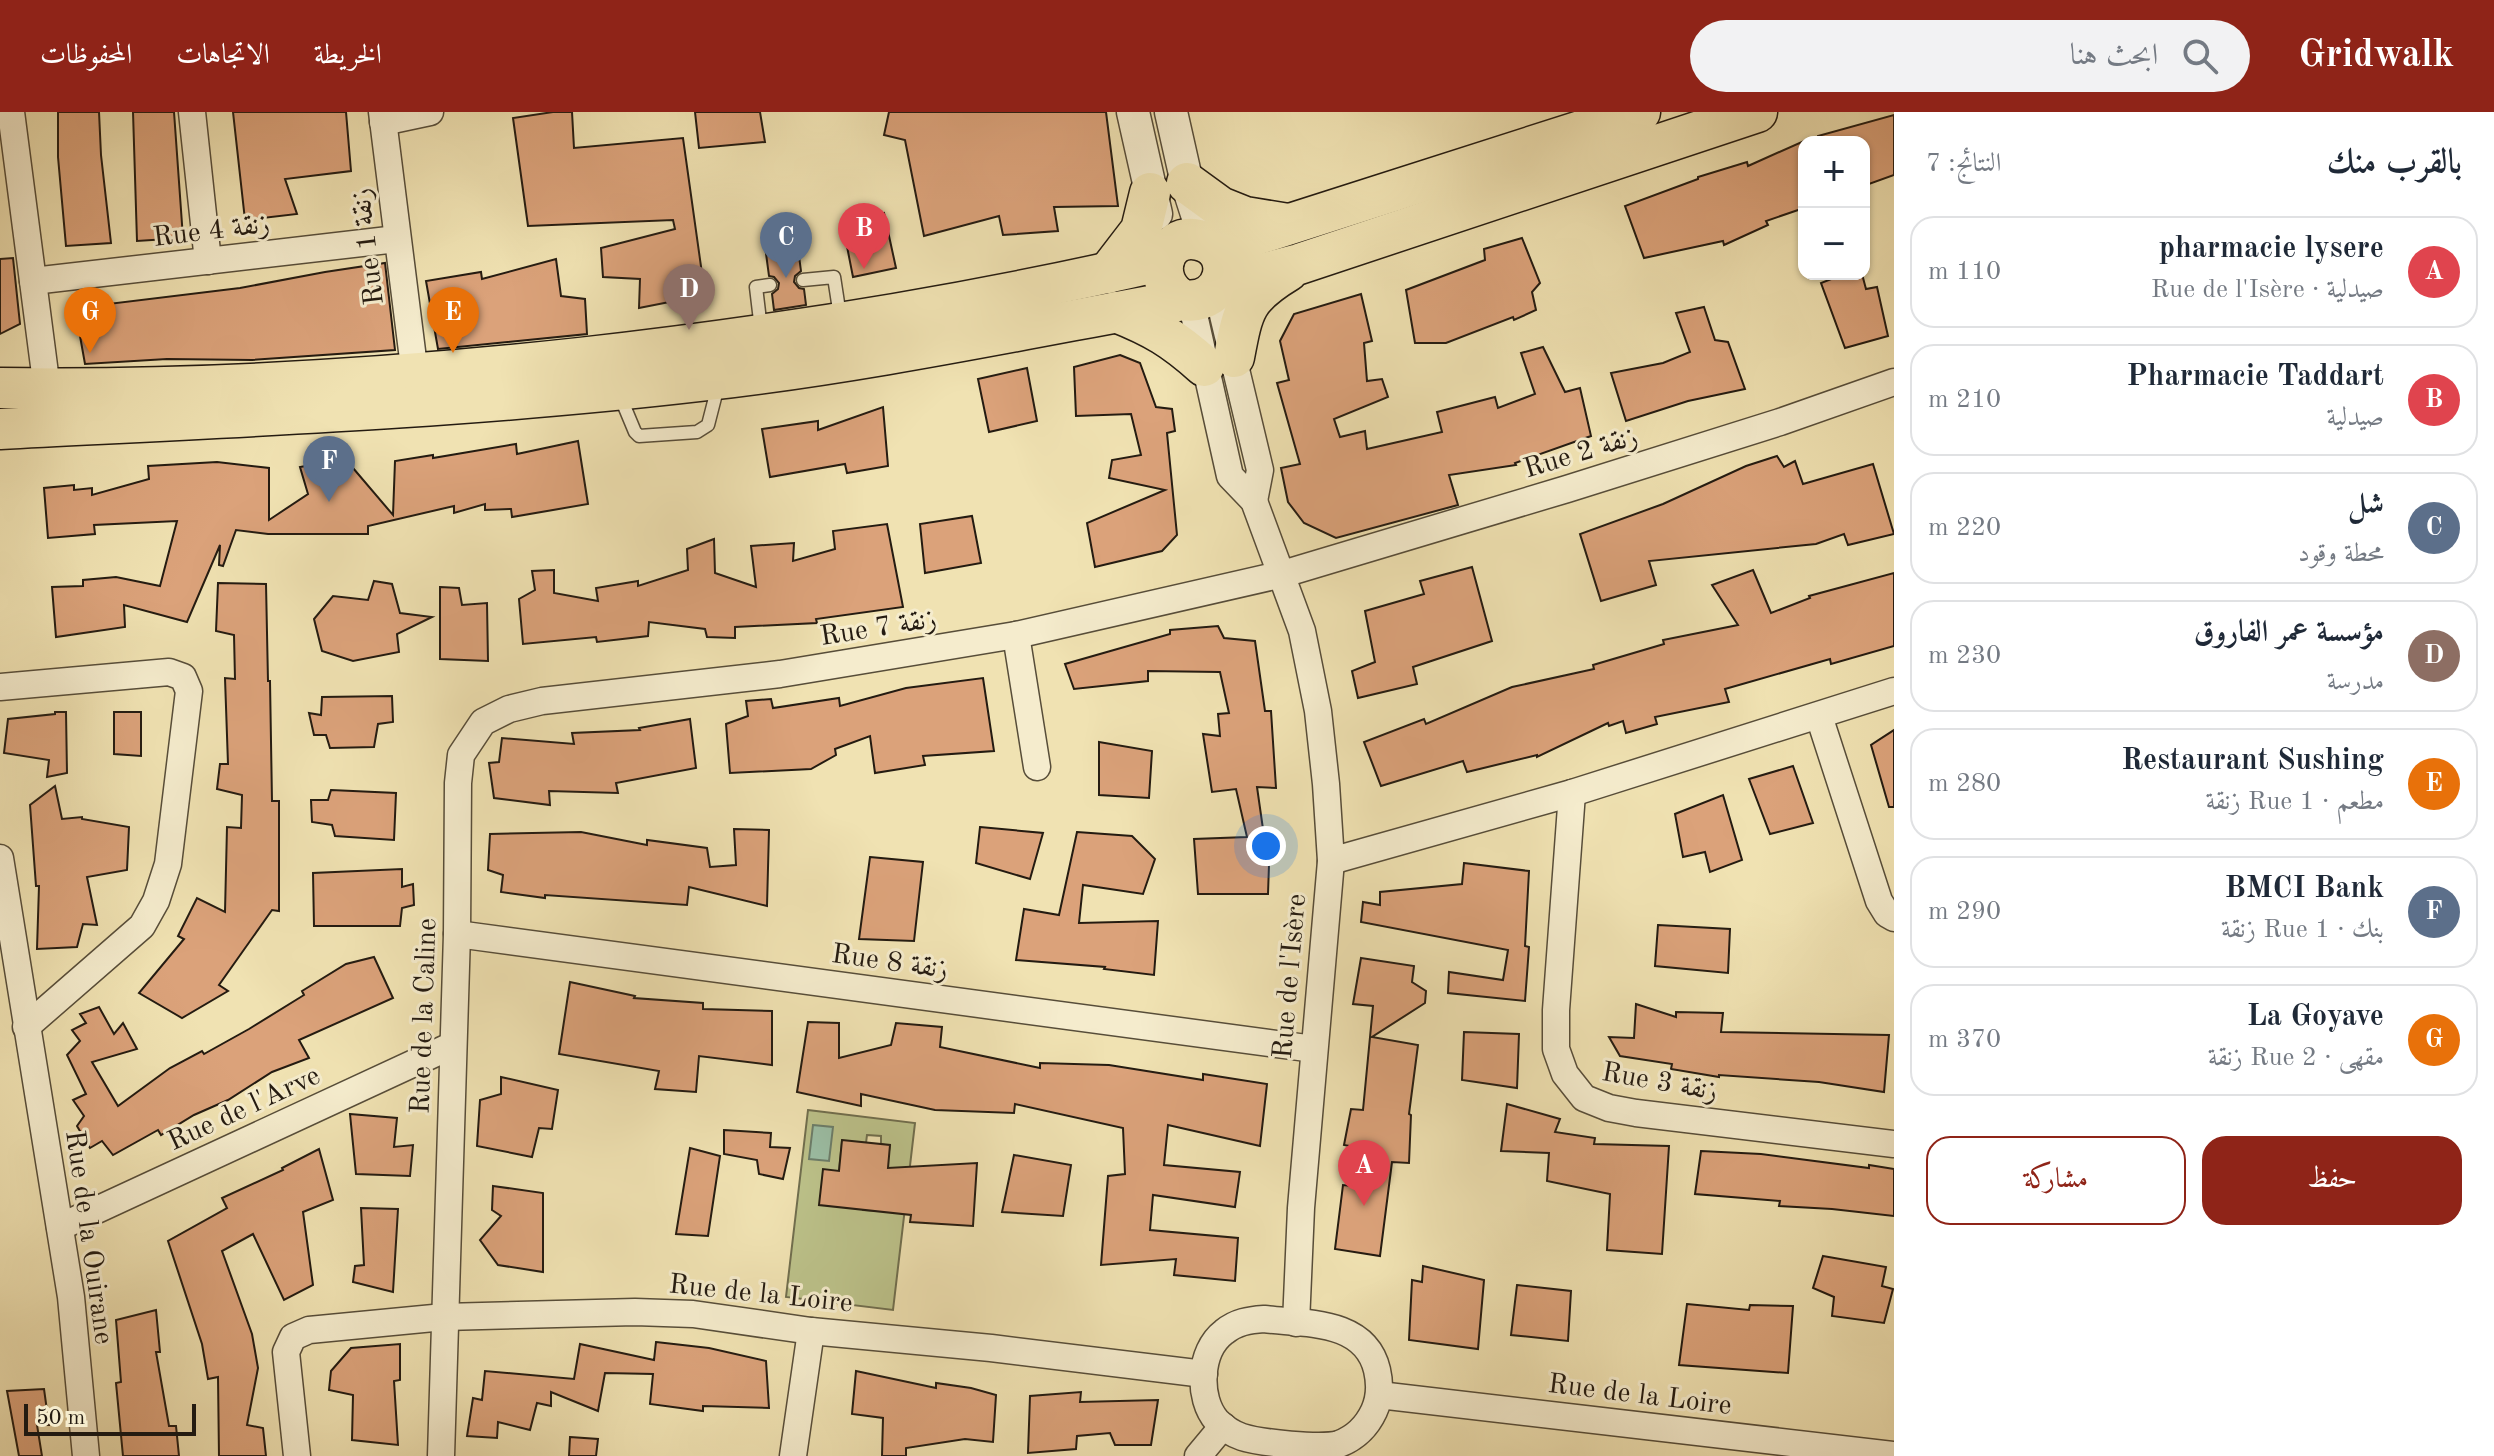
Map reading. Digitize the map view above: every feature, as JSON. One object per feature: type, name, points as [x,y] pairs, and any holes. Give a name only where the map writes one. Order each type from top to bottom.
[{"type":"main road","points":[[1166,256],[1162,272],[1165,284],[1173,293],[1205,277],[1288,224],[1640,112]]},
{"type":"main road","points":[[0,429],[334,412],[719,379],[858,358],[1116,312],[1205,277],[1299,264],[1757,112]]},
{"type":"main road","points":[[1108,273],[1168,188],[1245,217],[1288,224]]},
{"type":"main road","points":[[0,388],[212,387],[415,375],[696,345],[1002,296],[1108,273],[1166,256]]},
{"type":"main road","points":[[1116,312],[1151,326],[1219,362],[1239,329],[1253,295],[1299,264]]},
{"type":"street","points":[[11,112],[47,389]]},
{"type":"street","points":[[192,112],[208,261]]},
{"type":"street","points":[[382,117],[430,112]]},
{"type":"street","points":[[1133,112],[1205,277]]},
{"type":"street","points":[[1166,256],[1171,112]]},
{"type":"street","name":"Rue 1 زنقة","points":[[382,117],[415,375]]},
{"type":"street","name":"Rue 4 زنقة","points":[[33,281],[397,239]]},
{"type":"street","name":"Rue de l'Isère","points":[[1205,277],[1219,362],[1260,470],[1254,501],[1302,631],[1318,711],[1326,784],[1331,861],[1301,1208],[1296,1323]]},
{"type":"street","name":"Rue 2 زنقة","points":[[1283,574],[1567,489],[1780,422],[1894,382]]},
{"type":"street","name":"Rue 7 زنقة","points":[[483,722],[509,709],[542,701],[780,674],[1016,635],[1283,574]]},
{"type":"street","points":[[1016,635],[1037,767]]},
{"type":"street","points":[[0,687],[169,672],[183,677],[189,691],[168,864],[156,901],[142,926],[26,1027]]},
{"type":"street","points":[[1331,861],[1572,793],[1894,691]]},
{"type":"street","points":[[1819,716],[1879,901],[1887,914],[1894,918]]},
{"type":"street","name":"Rue de la Caline","points":[[441,1456],[457,934],[458,783],[461,755],[483,722]]},
{"type":"street","name":"Rue 3 زنقة","points":[[1572,793],[1556,1010],[1556,1049],[1565,1074],[1584,1098],[1609,1108],[1636,1113],[1894,1144]]},
{"type":"street","name":"Rue de la Ouirane","points":[[0,858],[71,1297],[86,1456]]},
{"type":"street","name":"Rue 8 زنقة","points":[[457,934],[1314,1049]]},
{"type":"street","name":"Rue de l'Arve","points":[[60,1227],[453,1045]]},
{"type":"street","name":"Rue de la Loire","points":[[297,1456],[286,1352],[293,1337],[309,1330],[444,1317],[635,1312],[693,1314],[811,1331],[991,1348],[1204,1374]]},
{"type":"street","points":[[1248,1320],[1296,1323],[1334,1327],[1360,1340],[1376,1365],[1379,1395],[1369,1421],[1334,1451],[1286,1450],[1244,1438],[1223,1426],[1208,1407],[1204,1374],[1215,1341],[1232,1326],[1248,1320]]},
{"type":"street","points":[[793,1456],[811,1331]]},
{"type":"street","name":"Rue de la Loire","points":[[1379,1395],[1706,1445],[1894,1455]]},
{"type":"street","points":[[1198,1456],[1223,1426]]},
{"type":"lane","points":[[803,280],[834,277],[841,323]]},
{"type":"lane","points":[[762,335],[756,287],[770,285]]},
{"type":"shaded area","points":[[808,1110],[915,1123],[893,1310],[786,1297]],"holes":[[[867,1135],[881,1136],[881,1144],[890,1146],[878,1211],[863,1210],[839,1171],[842,1141],[866,1143]]]},
{"type":"shaded area","points":[[813,1125],[833,1127],[829,1161],[809,1159]]},
{"type":"building","points":[[58,112],[99,112],[111,243],[66,246],[58,157]]},
{"type":"building","points":[[133,112],[174,112],[183,238],[137,241]]},
{"type":"building","points":[[233,112],[346,112],[351,171],[285,179],[297,214],[245,220]]},
{"type":"building","points":[[572,112],[574,148],[683,138],[705,295],[639,308],[640,279],[603,277],[601,248],[675,229],[673,220],[528,226],[513,118]]},
{"type":"building","points":[[695,112],[760,112],[765,142],[699,148]]},
{"type":"building","points":[[889,112],[1106,112],[1118,206],[1054,207],[1058,231],[1003,235],[999,216],[924,236],[905,140],[884,135]]},
{"type":"building","points":[[1894,115],[1894,175],[1870,184],[1870,136],[1818,136]]},
{"type":"building","points":[[1798,144],[1798,210],[1766,221],[1768,225],[1724,245],[1723,241],[1644,258],[1625,206],[1698,177],[1747,162],[1748,166]]},
{"type":"building","points":[[884,213],[896,268],[853,277],[842,221]]},
{"type":"building","points":[[1522,238],[1540,283],[1532,292],[1536,310],[1446,343],[1415,343],[1406,290],[1485,260],[1484,249]]},
{"type":"building","points":[[797,241],[801,271],[794,282],[804,289],[806,305],[774,310],[772,294],[779,283],[769,276],[765,246]]},
{"type":"building","points":[[13,258],[20,324],[0,334],[0,259]]},
{"type":"building","points":[[556,259],[561,296],[585,299],[587,334],[438,349],[426,281],[481,272],[482,279]]},
{"type":"building","points":[[385,263],[395,350],[252,360],[167,359],[85,364],[75,308],[240,288]]},
{"type":"building","points":[[1829,280],[1864,280],[1866,289],[1877,287],[1888,336],[1845,348],[1821,283]]},
{"type":"building","points":[[1361,294],[1372,341],[1364,343],[1367,381],[1382,379],[1388,397],[1334,419],[1340,437],[1365,431],[1367,449],[1442,432],[1437,412],[1495,397],[1498,408],[1535,394],[1521,353],[1543,347],[1565,392],[1580,388],[1591,436],[1516,465],[1449,475],[1458,505],[1336,538],[1304,523],[1288,502],[1281,468],[1300,464],[1277,383],[1289,380],[1280,341],[1294,314]]},
{"type":"building","points":[[1704,307],[1715,340],[1728,342],[1745,389],[1688,401],[1626,421],[1611,373],[1663,363],[1690,352],[1676,313]]},
{"type":"building","points":[[1120,355],[1140,363],[1156,407],[1172,409],[1175,431],[1167,433],[1177,535],[1162,551],[1095,567],[1087,523],[1165,490],[1109,478],[1112,460],[1141,455],[1131,414],[1076,416],[1074,367]]},
{"type":"building","points":[[1027,368],[1037,421],[989,432],[978,379]]},
{"type":"building","points":[[883,407],[888,466],[847,473],[845,464],[770,477],[762,429],[818,421],[818,430]]},
{"type":"building","points":[[578,441],[588,504],[512,517],[511,509],[485,510],[485,504],[454,513],[454,506],[368,526],[368,534],[268,534],[236,530],[223,566],[219,565],[220,545],[187,622],[124,605],[125,627],[56,637],[52,587],[83,586],[83,580],[116,577],[160,586],[177,521],[94,525],[95,534],[48,538],[44,488],[74,485],[74,490],[92,488],[92,495],[149,479],[148,466],[217,462],[269,468],[269,520],[308,494],[300,467],[333,461],[353,468],[393,515],[395,461],[516,444],[517,454]]},
{"type":"building","points":[[1777,456],[1784,467],[1795,461],[1803,484],[1873,464],[1894,534],[1848,545],[1844,534],[1816,544],[1649,561],[1656,585],[1601,601],[1580,534],[1663,504],[1746,466]]},
{"type":"building","points":[[972,516],[981,563],[925,573],[920,524]]},
{"type":"building","points":[[887,524],[903,607],[816,619],[817,623],[735,627],[735,638],[707,637],[705,629],[649,622],[648,636],[597,642],[596,637],[523,644],[519,599],[535,590],[532,571],[554,570],[554,593],[598,601],[596,588],[638,581],[638,586],[688,570],[687,549],[714,539],[715,573],[756,587],[751,546],[794,543],[793,561],[835,549],[833,531]]},
{"type":"building","points":[[1472,567],[1492,641],[1413,667],[1417,684],[1358,698],[1352,671],[1375,662],[1365,611],[1424,594],[1420,581]]},
{"type":"building","points":[[1753,570],[1771,613],[1809,596],[1894,573],[1894,646],[1831,664],[1830,659],[1725,689],[1729,702],[1655,717],[1657,724],[1626,733],[1623,721],[1609,726],[1608,723],[1537,757],[1467,772],[1463,761],[1381,786],[1364,742],[1424,719],[1426,724],[1512,687],[1594,669],[1593,665],[1664,644],[1663,640],[1738,625],[1712,585]]},
{"type":"building","points":[[374,581],[392,584],[400,613],[432,617],[397,634],[399,652],[353,661],[322,651],[314,619],[333,596],[368,600]]},
{"type":"building","points":[[218,583],[266,584],[272,801],[279,801],[279,911],[272,910],[219,985],[228,991],[182,1018],[139,993],[184,939],[178,936],[197,898],[225,912],[227,827],[241,828],[242,795],[217,789],[220,764],[228,764],[225,678],[235,679],[234,635],[216,631]]},
{"type":"building","points":[[440,587],[459,588],[462,605],[487,603],[488,661],[440,659]]},
{"type":"building","points":[[1218,626],[1224,638],[1255,641],[1265,711],[1271,711],[1276,788],[1257,787],[1264,836],[1270,836],[1268,894],[1198,894],[1194,839],[1247,837],[1236,789],[1212,792],[1203,734],[1220,736],[1218,714],[1229,713],[1220,672],[1148,671],[1148,681],[1074,689],[1065,664],[1170,634],[1170,630]]},
{"type":"building","points":[[983,678],[994,751],[923,756],[925,765],[875,773],[870,736],[835,749],[836,755],[811,769],[730,773],[726,724],[748,716],[746,701],[771,699],[773,708],[839,698],[840,706],[906,688]]},
{"type":"building","points":[[392,696],[393,722],[378,724],[374,747],[330,748],[326,735],[314,735],[309,713],[321,715],[322,697]]},
{"type":"building","points":[[66,712],[67,773],[47,777],[49,760],[4,753],[8,719]]},
{"type":"building","points":[[114,712],[141,712],[141,756],[114,754]]},
{"type":"building","points":[[690,719],[696,768],[616,783],[618,793],[549,791],[550,805],[494,798],[489,763],[499,762],[502,738],[574,744],[572,733],[640,730]]},
{"type":"building","points":[[1894,730],[1894,807],[1889,807],[1871,745]]},
{"type":"building","points":[[1099,742],[1152,751],[1149,798],[1099,795]]},
{"type":"building","points":[[1793,766],[1813,823],[1770,834],[1749,779]]},
{"type":"building","points":[[55,786],[62,819],[82,817],[129,827],[127,870],[87,877],[97,925],[83,924],[77,947],[37,949],[39,886],[36,886],[30,805]]},
{"type":"building","points":[[331,790],[396,793],[394,840],[335,836],[332,825],[312,822],[311,800],[328,800]]},
{"type":"building","points":[[1723,795],[1742,860],[1710,872],[1705,852],[1683,857],[1675,814]]},
{"type":"building","points":[[980,827],[1043,833],[1030,879],[976,863]]},
{"type":"building","points":[[734,829],[769,830],[767,906],[689,887],[687,905],[545,895],[545,898],[501,892],[503,875],[488,870],[490,834],[581,832],[647,845],[647,840],[707,848],[710,867],[736,865]]},
{"type":"building","points":[[1077,832],[1132,836],[1155,859],[1143,894],[1083,885],[1079,923],[1158,921],[1154,975],[1105,967],[1016,960],[1024,909],[1059,915]]},
{"type":"building","points":[[870,857],[923,862],[914,941],[859,939]]},
{"type":"building","points":[[1464,863],[1529,871],[1525,1001],[1448,993],[1449,972],[1503,980],[1508,950],[1361,922],[1363,902],[1380,905],[1380,892],[1462,884]]},
{"type":"building","points":[[402,869],[402,887],[413,884],[414,905],[402,908],[400,926],[314,926],[313,873]]},
{"type":"building","points":[[1658,925],[1730,929],[1728,973],[1655,966]]},
{"type":"building","points":[[374,957],[393,998],[299,1040],[309,1058],[272,1072],[228,1100],[194,1115],[161,1135],[158,1130],[113,1155],[102,1141],[90,1148],[77,1126],[84,1116],[73,1100],[86,1094],[67,1055],[80,1041],[72,1030],[86,1023],[80,1014],[99,1007],[114,1034],[123,1023],[137,1049],[92,1062],[118,1106],[170,1068],[202,1051],[204,1054],[249,1029],[346,964]]},
{"type":"building","points":[[1361,958],[1414,966],[1412,982],[1426,991],[1425,1003],[1372,1037],[1418,1045],[1409,1114],[1409,1163],[1392,1162],[1380,1256],[1335,1249],[1343,1185],[1361,1187],[1366,1149],[1344,1145],[1351,1109],[1363,1110],[1373,1006],[1353,1004]]},
{"type":"building","points":[[570,982],[634,998],[703,1003],[703,1009],[772,1011],[772,1065],[699,1056],[696,1092],[655,1089],[659,1071],[559,1054]]},
{"type":"building","points":[[1636,1004],[1676,1017],[1676,1012],[1723,1013],[1721,1032],[1889,1035],[1884,1092],[1819,1082],[1719,1077],[1671,1069],[1672,1064],[1620,1056],[1609,1037],[1634,1038]]},
{"type":"building","points":[[808,1022],[839,1023],[839,1058],[891,1045],[896,1023],[942,1027],[940,1047],[1040,1068],[1040,1063],[1109,1065],[1203,1080],[1203,1074],[1267,1084],[1260,1146],[1168,1125],[1164,1165],[1240,1172],[1235,1207],[1153,1195],[1150,1230],[1238,1238],[1235,1281],[1174,1275],[1176,1259],[1101,1265],[1108,1176],[1125,1174],[1123,1128],[1015,1104],[1014,1113],[935,1110],[861,1094],[861,1106],[797,1092]]},
{"type":"building","points":[[1464,1032],[1519,1034],[1517,1088],[1462,1080]]},
{"type":"building","points":[[501,1077],[558,1090],[552,1129],[539,1128],[532,1157],[477,1146],[480,1100],[501,1094]]},
{"type":"building","points":[[1507,1104],[1560,1119],[1555,1132],[1595,1138],[1594,1144],[1669,1146],[1662,1254],[1607,1250],[1610,1194],[1547,1181],[1549,1153],[1501,1151]]},
{"type":"building","points":[[350,1114],[397,1118],[394,1147],[413,1145],[410,1176],[356,1174]]},
{"type":"building","points":[[724,1130],[771,1133],[770,1147],[790,1148],[783,1179],[759,1174],[757,1160],[724,1154]]},
{"type":"building","points":[[842,1140],[890,1145],[888,1168],[977,1163],[973,1226],[910,1222],[911,1215],[819,1205],[823,1169],[839,1171]]},
{"type":"building","points":[[690,1148],[720,1156],[708,1236],[676,1234]]},
{"type":"building","points":[[319,1149],[333,1200],[303,1212],[313,1285],[284,1300],[253,1234],[222,1251],[252,1334],[258,1368],[247,1425],[263,1428],[266,1456],[219,1456],[218,1377],[208,1379],[202,1344],[168,1241],[227,1208],[222,1198],[283,1170]]},
{"type":"building","points":[[1701,1151],[1761,1154],[1894,1169],[1894,1216],[1779,1206],[1780,1201],[1695,1194]]},
{"type":"building","points":[[1014,1155],[1071,1165],[1063,1216],[1002,1212]]},
{"type":"building","points":[[493,1186],[543,1193],[543,1272],[498,1265],[480,1240],[501,1216],[492,1210]]},
{"type":"building","points":[[361,1208],[398,1209],[393,1292],[353,1282],[355,1266],[364,1265]]},
{"type":"building","points":[[1823,1256],[1886,1267],[1882,1286],[1893,1289],[1884,1323],[1832,1316],[1834,1297],[1813,1288]]},
{"type":"building","points":[[1423,1266],[1484,1280],[1478,1349],[1409,1340],[1412,1280],[1422,1282]]},
{"type":"building","points":[[1517,1285],[1571,1291],[1568,1341],[1511,1335]]},
{"type":"building","points":[[1687,1304],[1749,1310],[1750,1305],[1793,1306],[1788,1373],[1679,1365]]},
{"type":"building","points":[[156,1310],[160,1352],[156,1352],[169,1426],[176,1426],[179,1456],[123,1456],[116,1383],[121,1382],[116,1320]]},
{"type":"building","points":[[656,1342],[709,1348],[766,1361],[769,1408],[703,1406],[703,1411],[650,1404],[653,1374],[605,1373],[598,1411],[551,1392],[551,1406],[537,1403],[530,1430],[498,1422],[497,1438],[467,1436],[473,1398],[482,1400],[485,1371],[574,1379],[580,1344],[654,1360]]},
{"type":"building","points":[[400,1344],[400,1380],[394,1381],[398,1445],[352,1440],[353,1395],[329,1390],[331,1371],[351,1348]]},
{"type":"building","points":[[856,1371],[936,1388],[936,1383],[996,1395],[993,1442],[965,1439],[906,1448],[906,1456],[882,1456],[883,1418],[852,1414]]},
{"type":"building","points":[[44,1389],[49,1425],[37,1425],[42,1456],[19,1456],[7,1391]]},
{"type":"building","points":[[1081,1392],[1080,1402],[1158,1400],[1151,1445],[1115,1445],[1110,1433],[1077,1436],[1076,1449],[1028,1453],[1030,1396]]},
{"type":"building","points":[[570,1437],[598,1439],[596,1456],[569,1456]]},
{"type":"place","name":"Pharmacie Taddart","points":[[864,269]]},
{"type":"place","name":"شل","points":[[786,278]]},
{"type":"place","name":"مؤسسة عمر الفاروق","points":[[689,330]]},
{"type":"place","name":"La Goyave","points":[[90,353]]},
{"type":"place","name":"Restaurant Sushing","points":[[453,353]]},
{"type":"place","name":"BMCI Bank","points":[[329,502]]},
{"type":"place","name":"pharmacie lysere","points":[[1364,1206]]}]
